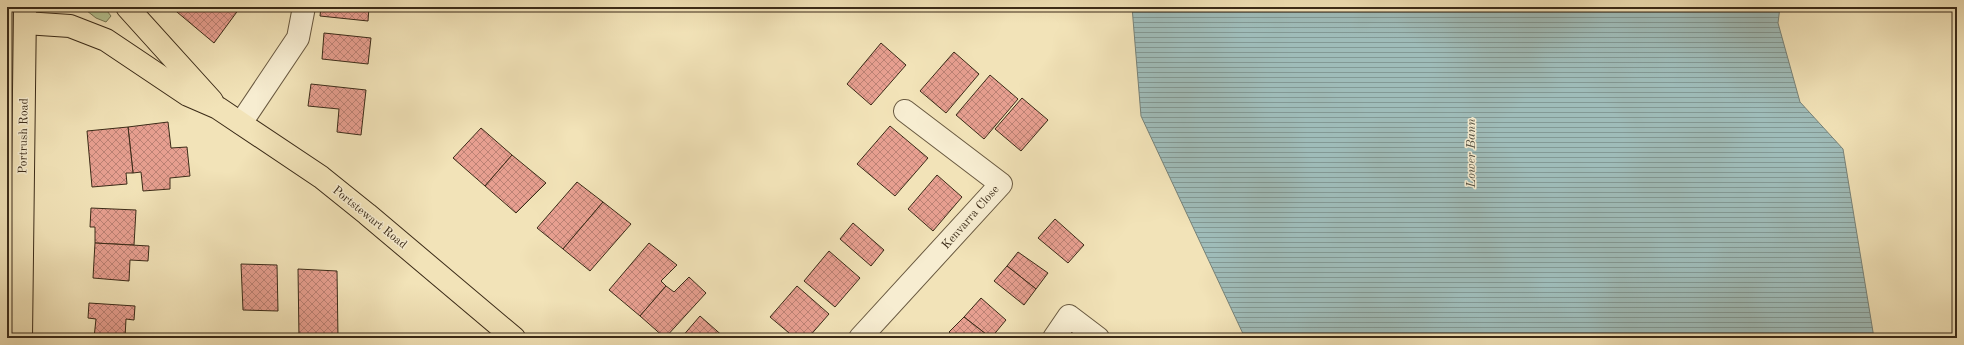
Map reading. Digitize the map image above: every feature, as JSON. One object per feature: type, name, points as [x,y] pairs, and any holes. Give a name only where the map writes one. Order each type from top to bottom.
[{"type":"main road","name":"Portstewart Road","points":[[127,7],[218,108]]},
{"type":"main road","name":"Portstewart Road","points":[[25,15],[70,26],[106,40],[188,95],[218,108],[241,123],[321,177],[362,209],[514,338]]},
{"type":"main road","name":"Portrush Road","points":[[21,338],[25,15]]},
{"type":"street","points":[[241,123],[298,38],[304,7]]},
{"type":"street","name":"Kenvarra Close","points":[[860,338],[1001,184],[905,111]]},
{"type":"street","points":[[1054,338],[1069,316],[1098,338]]},
{"type":"green space","points":[[82,7],[104,7],[111,16],[106,22],[96,18]]},
{"type":"water","name":"Lower Bann","points":[[1132,7],[1780,7],[1778,23],[1800,102],[1843,149],[1874,338],[1245,338],[1141,116]]},
{"type":"building","points":[[171,7],[237,7],[239,9],[214,43]]},
{"type":"building","points":[[321,7],[369,7],[368,21],[320,16]]},
{"type":"building","points":[[324,33],[371,38],[368,64],[322,59]]},
{"type":"building","points":[[881,43],[906,65],[871,105],[847,84]]},
{"type":"building","points":[[954,52],[979,74],[946,113],[920,91]]},
{"type":"building","points":[[990,75],[1018,99],[984,139],[956,115]]},
{"type":"building","points":[[311,84],[366,90],[361,135],[337,132],[339,109],[308,106]]},
{"type":"building","points":[[1022,98],[1048,120],[1021,151],[995,129]]},
{"type":"building","points":[[168,122],[171,148],[187,147],[190,176],[170,178],[170,189],[143,191],[141,172],[133,173],[128,127]]},
{"type":"building","points":[[890,126],[928,158],[895,196],[857,164]]},
{"type":"building","points":[[128,127],[133,173],[126,173],[127,184],[92,187],[87,131]]},
{"type":"building","points":[[481,128],[512,155],[485,186],[453,158]]},
{"type":"building","points":[[512,155],[546,183],[516,213],[485,186]]},
{"type":"building","points":[[937,175],[962,197],[933,231],[908,209]]},
{"type":"building","points":[[577,182],[603,202],[563,249],[537,228]]},
{"type":"building","points":[[603,202],[631,224],[590,271],[563,249]]},
{"type":"building","points":[[91,208],[136,210],[134,245],[95,243],[95,227],[90,227]]},
{"type":"building","points":[[1055,219],[1084,245],[1068,263],[1038,238]]},
{"type":"building","points":[[853,223],[884,250],[871,266],[840,239]]},
{"type":"building","points":[[95,243],[149,246],[148,261],[130,260],[129,281],[93,278]]},
{"type":"building","points":[[649,243],[677,265],[661,281],[666,286],[640,316],[609,290]]},
{"type":"building","points":[[829,251],[860,278],[835,307],[804,281]]},
{"type":"building","points":[[1018,252],[1048,273],[1036,289],[1007,266]]},
{"type":"building","points":[[241,264],[277,265],[278,311],[243,310]]},
{"type":"building","points":[[1007,266],[1036,289],[1024,305],[994,281]]},
{"type":"building","points":[[298,269],[337,271],[338,338],[299,338]]},
{"type":"building","points":[[689,277],[706,293],[665,338],[640,316],[666,286],[674,292]]},
{"type":"building","points":[[797,286],[829,314],[808,338],[795,338],[770,317]]},
{"type":"building","points":[[981,298],[1006,320],[991,338],[964,317]]},
{"type":"building","points":[[89,303],[135,306],[134,320],[126,319],[125,338],[94,338],[96,319],[88,318]]},
{"type":"building","points":[[700,316],[725,338],[681,338]]},
{"type":"building","points":[[964,317],[991,338],[956,338],[949,332]]}]
